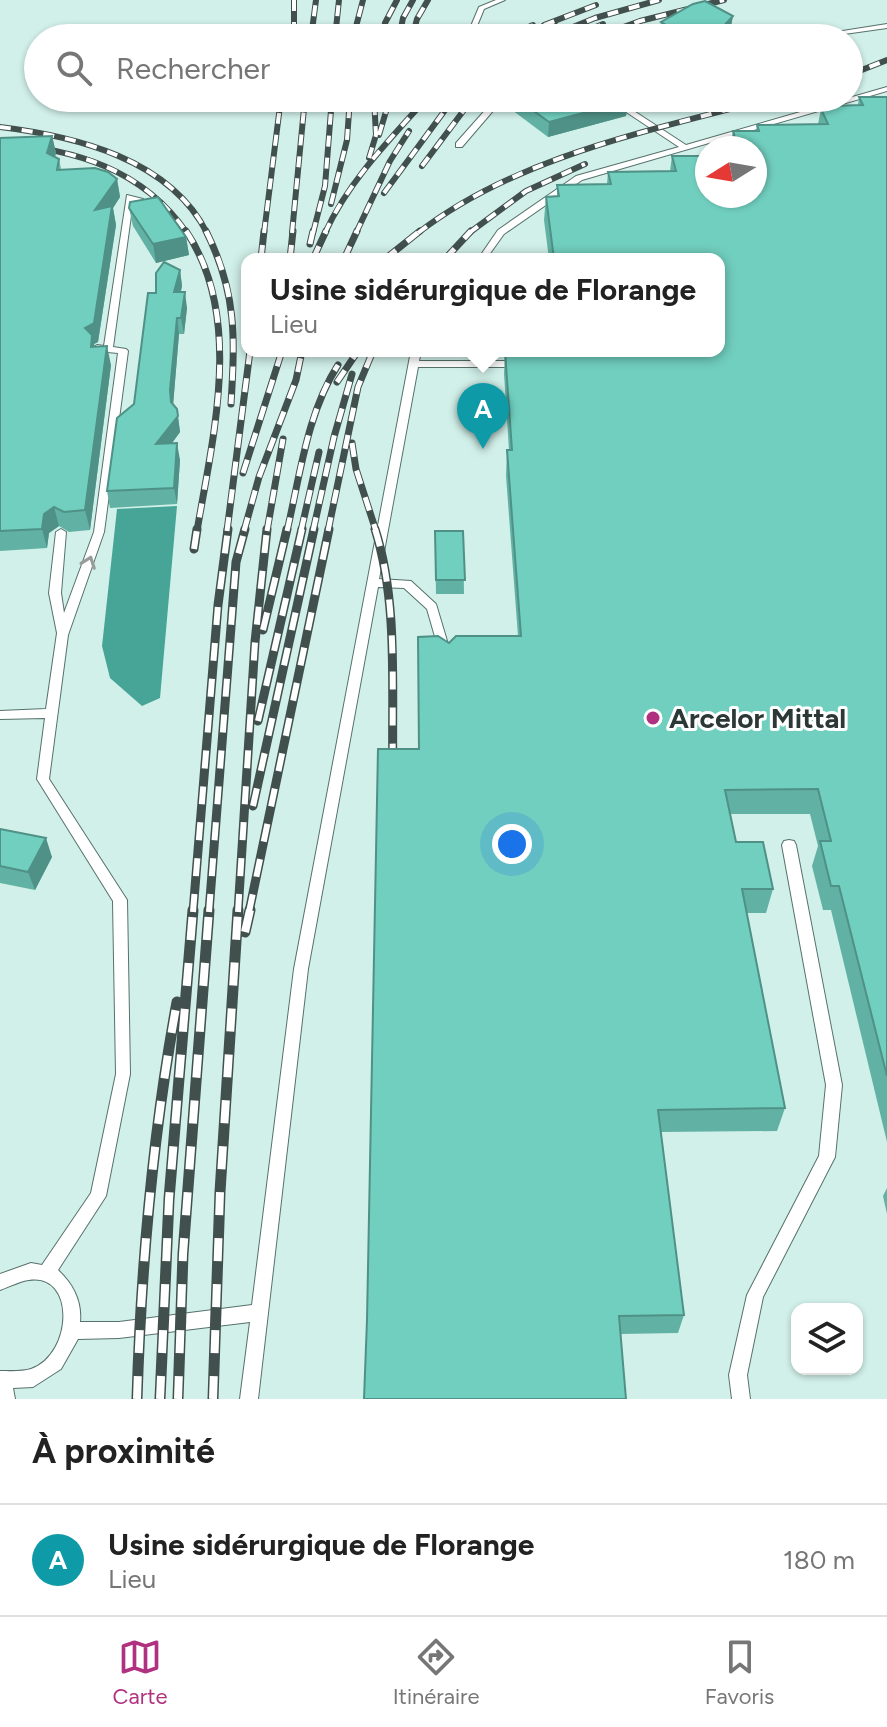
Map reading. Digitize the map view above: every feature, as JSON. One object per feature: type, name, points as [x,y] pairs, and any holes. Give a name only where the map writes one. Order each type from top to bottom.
[{"type":"lane","points":[[475,24],[481,8],[502,0]]},
{"type":"lane","points":[[863,29],[887,26]]},
{"type":"lane","points":[[863,96],[887,89]]},
{"type":"lane","points":[[459,145],[488,112]]},
{"type":"lane","points":[[631,112],[685,147]]},
{"type":"lane","points":[[486,253],[501,232],[579,178],[807,112]]},
{"type":"lane","points":[[46,1274],[98,1196],[123,1074],[120,900],[43,779],[62,635],[99,532],[123,351],[103,348],[128,194],[154,214]]},
{"type":"lane","points":[[249,1399],[301,969],[415,358],[539,364]]},
{"type":"lane","points":[[61,532],[55,593],[62,635]]},
{"type":"lane","points":[[375,583],[407,584],[432,607],[447,662]]},
{"type":"lane","points":[[0,715],[51,713]]},
{"type":"lane","points":[[741,1399],[738,1375],[755,1295],[827,1157],[834,1085],[789,845]]},
{"type":"lane","points":[[0,1282],[29,1272],[46,1274],[61,1282],[70,1295],[75,1312],[73,1331],[60,1356],[38,1375],[3,1387]]},
{"type":"lane","points":[[73,1331],[119,1330],[258,1313]]},
{"type":"shaded area","points":[[177,506],[160,698],[142,706],[110,678],[102,646],[117,509]]},
{"type":"building","points":[[705,1],[733,16],[726,24],[661,22],[693,4]]},
{"type":"building","name":"Arcelor Mittal","points":[[863,97],[887,97],[887,1076],[839,886],[831,886],[820,841],[831,841],[818,789],[725,790],[736,842],[763,842],[773,889],[742,889],[785,1108],[658,1110],[684,1315],[619,1316],[626,1399],[364,1399],[378,749],[419,749],[418,637],[438,636],[449,643],[456,636],[521,636],[507,450],[512,450],[505,357],[725,357],[725,253],[553,253],[546,197],[559,196],[557,185],[611,184],[608,172],[676,171],[672,156],[695,156],[695,208],[767,208],[767,136],[734,136],[733,131],[759,131],[757,125],[828,124],[822,112],[863,112]]},
{"type":"building","points":[[535,112],[587,112],[549,122]]},
{"type":"building","points":[[52,136],[47,153],[59,159],[57,170],[95,168],[117,179],[95,210],[112,206],[94,323],[85,328],[92,335],[91,347],[107,346],[85,510],[64,512],[54,507],[44,514],[42,529],[0,531],[0,138]]},
{"type":"building","points":[[158,197],[186,237],[153,244],[129,208],[130,202]]},
{"type":"building","points":[[164,262],[180,270],[174,292],[185,292],[181,318],[177,318],[170,390],[171,402],[178,416],[156,444],[177,443],[174,488],[107,491],[117,418],[134,404],[148,293],[156,293],[156,273]]},
{"type":"building","points":[[435,531],[463,531],[465,580],[436,580]]},
{"type":"building","points":[[0,829],[46,838],[28,872],[0,866]]},
{"type":"railway","points":[[294,0],[294,24]]},
{"type":"railway","points":[[313,24],[316,0]]},
{"type":"railway","points":[[336,24],[339,0]]},
{"type":"railway","points":[[357,24],[363,0]]},
{"type":"railway","points":[[385,24],[397,0]]},
{"type":"railway","points":[[402,24],[413,0]]},
{"type":"railway","points":[[416,24],[428,0]]},
{"type":"railway","points":[[580,24],[659,0]]},
{"type":"railway","points":[[632,24],[724,0]]},
{"type":"railway","points":[[547,24],[596,5]]},
{"type":"railway","points":[[863,69],[887,60]]},
{"type":"railway","points":[[264,233],[279,112]]},
{"type":"railway","points":[[292,233],[304,112]]},
{"type":"railway","points":[[313,233],[325,186],[331,112]]},
{"type":"railway","points":[[331,204],[347,140],[349,112]]},
{"type":"railway","points":[[369,158],[376,135],[375,112]]},
{"type":"railway","points":[[379,135],[386,112]]},
{"type":"railway","points":[[325,233],[357,179],[414,112]]},
{"type":"railway","points":[[384,193],[444,112]]},
{"type":"railway","points":[[422,166],[462,112]]},
{"type":"railway","points":[[418,233],[457,206],[542,165],[634,134],[718,112]]},
{"type":"railway","points":[[0,127],[89,145],[145,169],[170,186],[191,208],[207,233]]},
{"type":"railway","points":[[356,233],[390,161],[409,131]]},
{"type":"railway","points":[[0,143],[54,151],[105,166],[150,193],[187,233]]},
{"type":"railway","points":[[469,233],[526,191],[585,164]]},
{"type":"railway","points":[[186,231],[204,265],[214,301],[219,339],[216,417],[197,531]]},
{"type":"railway","points":[[262,253],[264,231]]},
{"type":"railway","points":[[291,253],[293,231]]},
{"type":"railway","points":[[310,244],[313,231]]},
{"type":"railway","points":[[316,253],[326,231]]},
{"type":"railway","points":[[347,253],[357,231]]},
{"type":"railway","points":[[392,253],[420,231]]},
{"type":"railway","points":[[207,233],[224,275],[232,316],[231,404]]},
{"type":"railway","points":[[451,253],[469,233]]},
{"type":"railway","points":[[227,531],[249,357]]},
{"type":"railway","points":[[243,473],[280,357]]},
{"type":"railway","points":[[244,531],[259,477],[296,380],[301,357]]},
{"type":"railway","points":[[337,382],[354,357]]},
{"type":"railway","points":[[328,531],[358,387],[370,357]]},
{"type":"railway","points":[[287,531],[312,424],[327,384],[338,365]]},
{"type":"railway","points":[[313,531],[352,374]]},
{"type":"railway","points":[[267,531],[283,439]]},
{"type":"railway","points":[[352,443],[356,469],[376,531]]},
{"type":"railway","points":[[301,531],[319,452]]},
{"type":"railway","points":[[194,549],[197,529]]},
{"type":"railway","points":[[193,912],[218,605],[228,529]]},
{"type":"railway","points":[[209,912],[236,562],[245,529]]},
{"type":"railway","points":[[238,912],[255,642],[267,529]]},
{"type":"railway","points":[[263,630],[287,529]]},
{"type":"railway","points":[[258,721],[302,529]]},
{"type":"railway","points":[[253,806],[314,529]]},
{"type":"railway","points":[[249,912],[329,529]]},
{"type":"railway","points":[[375,529],[383,558],[391,618],[393,770]]},
{"type":"railway","points":[[160,1399],[169,1199],[193,910]]},
{"type":"railway","points":[[178,1399],[183,1254],[209,910]]},
{"type":"railway","points":[[213,1399],[220,1192],[238,910]]},
{"type":"railway","points":[[245,932],[250,910]]},
{"type":"railway","points":[[137,1399],[150,1200],[161,1100],[177,1002]]},
{"type":"place","name":"Usine sidérurgique de Florange","points":[[483,449]]},
{"type":"place","name":"Arcelor Mittal","points":[[653,718]]}]
